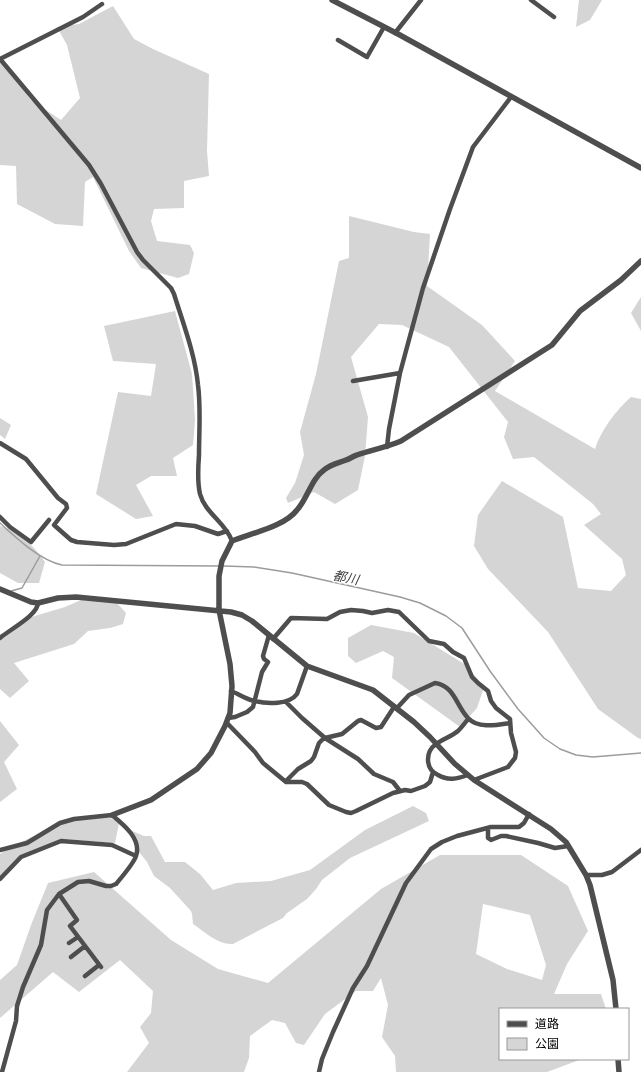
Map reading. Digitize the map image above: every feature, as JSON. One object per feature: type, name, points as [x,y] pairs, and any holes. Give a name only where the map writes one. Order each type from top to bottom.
[{"type":"street","points":[[332,0],[641,168]]},
{"type":"street","points":[[395,33],[421,0]]},
{"type":"street","points":[[531,0],[554,17]]},
{"type":"street","points":[[102,4],[83,17],[0,59],[89,165],[137,252],[171,288],[174,294],[192,353],[198,385],[198,478],[200,496],[227,531],[232,542]]},
{"type":"street","points":[[338,40],[366,57],[384,27]]},
{"type":"street","points":[[387,447],[400,373],[423,288],[450,209],[473,147],[511,97]]},
{"type":"street","points":[[0,851],[27,843],[60,822],[112,815],[151,800],[197,769],[211,753],[228,720],[231,706],[230,664],[219,610],[220,569],[222,561],[232,542],[288,518],[297,511],[318,475],[328,466],[347,460],[356,455],[387,447],[401,441],[552,345],[580,311],[621,280],[641,261]]},
{"type":"street","points":[[354,381],[400,373]]},
{"type":"street","points":[[0,443],[26,458],[58,498],[66,504],[67,508],[54,525],[65,536],[77,542],[114,545],[126,544],[176,524],[195,526],[218,534],[227,531]]},
{"type":"street","points":[[0,517],[10,527],[30,542],[49,520]]},
{"type":"street","points":[[0,589],[22,599],[38,603],[58,598],[76,597],[231,612],[242,616],[307,666],[322,673],[373,690],[419,727],[455,764],[474,780],[552,828],[560,835],[586,875],[594,898],[614,980],[616,1008]]},
{"type":"street","points":[[0,638],[31,615],[38,606],[38,603]]},
{"type":"street","points":[[228,720],[247,712],[253,707],[262,672],[268,662],[263,656],[271,637],[291,618],[327,618],[340,612],[351,610],[372,613],[388,610],[399,612],[429,641],[444,644],[453,652],[464,658],[472,677],[488,691],[491,701],[496,708],[510,718],[516,752],[515,758],[508,767],[474,780]]},
{"type":"street","points":[[231,691],[254,701],[286,702],[297,694],[307,666]]},
{"type":"street","points":[[286,782],[298,769],[314,758],[319,743],[326,738],[342,734],[358,720],[361,720],[376,728],[381,727],[396,708],[409,695],[427,688],[432,684],[439,684],[453,693],[468,719],[477,723],[488,725],[510,723]]},
{"type":"street","points":[[286,702],[326,738],[358,759],[374,774],[393,782],[400,791]]},
{"type":"street","points":[[468,719],[458,731],[436,744],[429,754],[428,760],[430,770],[448,779],[468,775]]},
{"type":"street","points":[[228,720],[255,752],[262,763],[286,782],[302,782],[307,784],[329,804],[351,813],[386,796],[400,791],[411,791],[425,786],[430,782],[433,772]]},
{"type":"street","points":[[319,1072],[322,1059],[353,988],[367,966],[406,883],[431,849],[442,842],[457,836],[488,828],[503,826],[519,827],[524,823],[529,814]]},
{"type":"street","points":[[2,1072],[16,1020],[17,1006],[22,987],[41,945],[47,910],[59,894],[78,882],[89,882],[106,886],[116,884],[136,856],[137,848],[135,840],[127,827],[112,815]]},
{"type":"street","points":[[488,828],[488,838],[491,840],[501,836],[506,836],[555,848],[568,846]]},
{"type":"street","points":[[0,879],[21,857],[61,841],[112,845],[136,856]]},
{"type":"street","points":[[586,875],[602,875],[612,872],[641,850]]},
{"type":"street","points":[[59,894],[77,920],[70,926],[100,966],[85,976]]},
{"type":"street","points":[[69,943],[78,937]]},
{"type":"street","points":[[71,957],[85,946]]},
{"type":"street","points":[[618,1060],[618,1072]]},
{"type":"green space","points":[[579,0],[602,0],[590,20],[576,27]]},
{"type":"green space","points":[[113,6],[134,39],[209,74],[207,151],[209,176],[184,181],[184,208],[154,209],[151,221],[157,241],[190,245],[194,253],[189,274],[178,278],[141,268],[129,251],[93,177],[85,182],[83,226],[55,224],[17,204],[16,166],[0,165],[0,58],[31,100],[61,120],[80,98],[67,45],[57,27],[79,24]]},
{"type":"green space","points":[[349,216],[414,232],[430,234],[427,286],[482,325],[515,361],[495,391],[595,449],[605,428],[620,408],[631,397],[641,399],[641,739],[598,709],[548,632],[488,569],[474,546],[478,515],[502,481],[563,517],[578,588],[611,591],[626,575],[622,559],[584,525],[601,514],[593,504],[534,457],[513,459],[504,437],[508,422],[449,347],[402,325],[379,324],[351,357],[368,417],[365,456],[358,490],[335,504],[314,492],[288,503],[286,498],[295,483],[304,455],[300,432],[316,374],[339,261],[349,258]]},
{"type":"green space","points":[[641,297],[641,331],[631,313]]},
{"type":"green space","points":[[175,311],[192,374],[195,420],[193,445],[173,458],[177,476],[151,476],[136,485],[153,516],[136,519],[96,494],[118,392],[151,396],[156,364],[113,361],[104,326]]},
{"type":"green space","points":[[0,418],[11,425],[5,439],[0,435]]},
{"type":"green space","points":[[0,526],[20,535],[36,550],[45,562],[39,583],[18,583],[0,573]]},
{"type":"green space","points":[[81,600],[116,602],[126,613],[123,624],[110,628],[88,631],[74,644],[14,663],[29,681],[10,698],[0,689],[0,641],[28,618],[65,607]]},
{"type":"green space","points":[[371,625],[414,633],[466,665],[484,687],[477,708],[460,727],[392,678],[394,657],[383,651],[356,663],[348,656],[348,638]]},
{"type":"green space","points":[[0,721],[19,745],[4,762],[17,789],[0,802]]},
{"type":"green space","points":[[413,806],[426,813],[429,821],[350,858],[322,880],[307,899],[287,913],[283,918],[233,944],[227,944],[217,940],[193,924],[191,911],[170,888],[154,876],[147,862],[139,852],[138,845],[130,830],[144,836],[151,836],[165,862],[185,862],[200,874],[213,890],[236,883],[271,881],[310,870],[365,830]]},
{"type":"green space","points":[[109,817],[119,823],[115,843],[63,839],[20,856],[0,876],[0,854],[11,847],[63,822]]},
{"type":"green space","points":[[440,855],[521,855],[568,886],[588,931],[567,964],[554,994],[601,994],[606,1008],[499,1008],[499,1060],[579,1060],[547,1072],[396,1072],[395,1056],[382,1037],[388,1005],[381,978],[373,991],[356,991],[325,1014],[304,1045],[296,1043],[285,1023],[272,1020],[250,1036],[249,1058],[244,1072],[127,1072],[149,1043],[140,1027],[151,1013],[153,991],[120,960],[79,992],[53,972],[0,1018],[0,980],[17,965],[48,883],[94,872],[171,940],[218,969],[268,983],[381,889]],"holes":[[[483,904],[530,915],[546,965],[542,980],[507,969],[476,954]]]},
{"type":"waterway","name":"都川","points":[[0,523],[37,554],[54,563],[62,565],[220,566]]},
{"type":"waterway","name":"都川","points":[[11,591],[22,588],[40,556]]},
{"type":"waterway","name":"都川","points":[[224,566],[254,567],[292,573],[400,597],[420,603],[446,616],[462,628],[490,671],[518,709],[544,738],[560,749],[576,755],[593,757],[641,753]]}]
